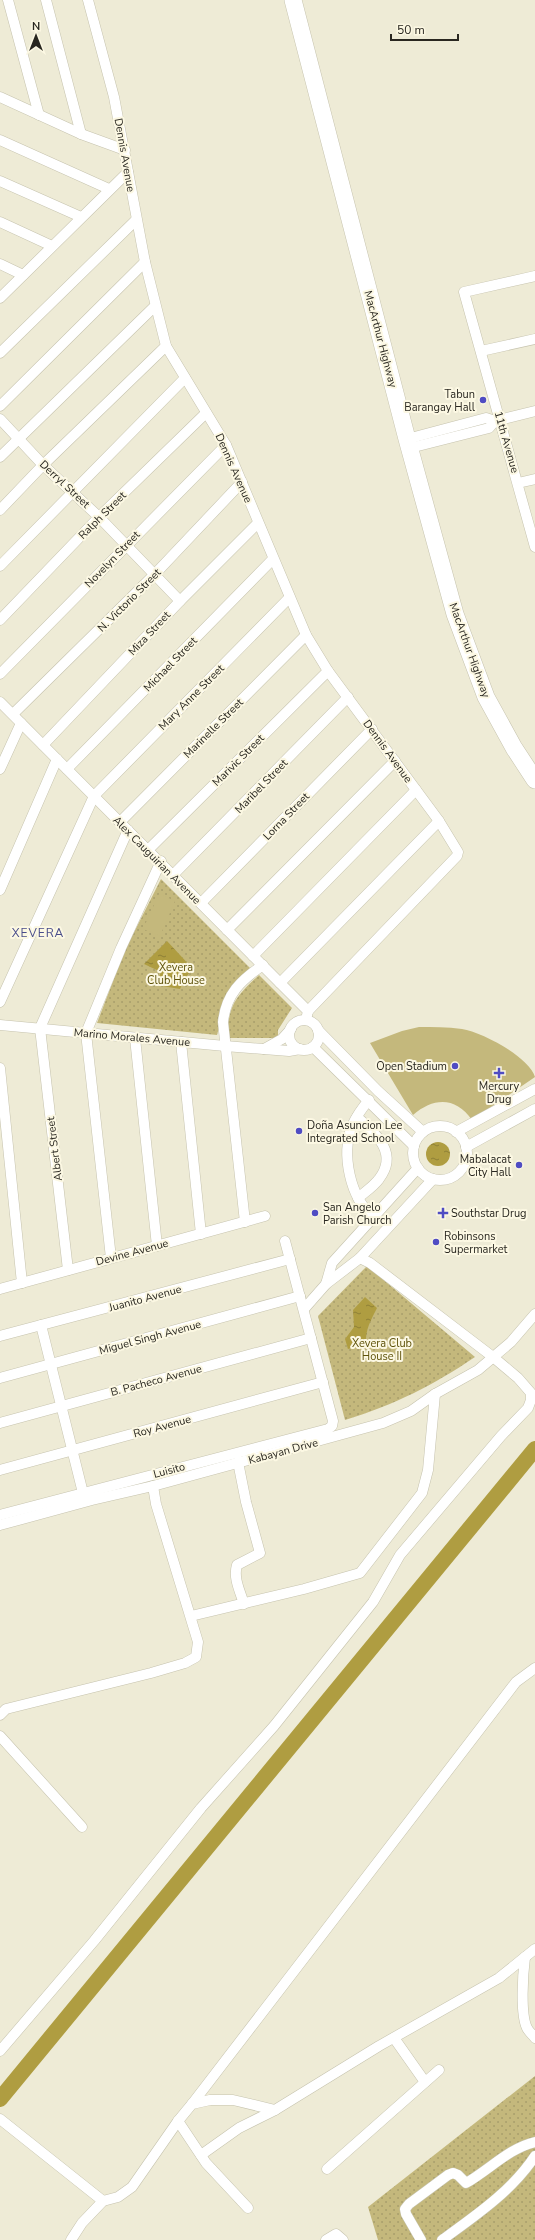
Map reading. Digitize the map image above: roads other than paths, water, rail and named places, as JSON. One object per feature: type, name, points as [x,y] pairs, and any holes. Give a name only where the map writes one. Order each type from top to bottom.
[{"type":"highway","name":"MacArthur Highway","points":[[293,0],[408,444],[455,614],[486,697],[514,748],[535,780]]},
{"type":"street","points":[[8,0],[39,115]]},
{"type":"street","points":[[46,0],[81,134]]},
{"type":"street","name":"Dennis Avenue","points":[[88,0],[114,97],[125,150],[136,220],[155,306],[166,346],[226,445],[289,598],[306,635],[328,670],[439,821],[458,852],[457,856],[307,1016]]},
{"type":"street","points":[[0,97],[81,134],[125,150]]},
{"type":"street","points":[[0,140],[109,189]]},
{"type":"street","points":[[0,298],[109,189],[128,172]]},
{"type":"street","points":[[0,180],[81,217]]},
{"type":"street","points":[[0,353],[136,220]]},
{"type":"street","points":[[0,222],[52,246]]},
{"type":"street","points":[[0,406],[145,262]]},
{"type":"street","points":[[0,264],[24,275]]},
{"type":"street","name":"11th Avenue","points":[[535,276],[464,292],[481,351],[498,420],[518,483],[535,545]]},
{"type":"street","points":[[0,457],[155,306]]},
{"type":"street","points":[[481,351],[535,339]]},
{"type":"street","points":[[0,510],[43,465],[166,346]]},
{"type":"street","points":[[0,566],[72,490],[185,378]]},
{"type":"street","points":[[408,444],[471,427],[486,418],[498,420],[535,411]]},
{"type":"street","name":"Ralph Street","points":[[0,620],[99,517],[206,413]]},
{"type":"street","name":"Derryl Street","points":[[0,419],[43,465],[72,490],[180,601]]},
{"type":"street","name":"Novelyn Street","points":[[0,674],[226,445]]},
{"type":"street","points":[[518,483],[535,479]]},
{"type":"street","name":"N. Victorio Street","points":[[12,714],[155,574],[242,482]]},
{"type":"street","name":"Miza Street","points":[[43,745],[180,601],[258,523]]},
{"type":"street","name":"Michael Street","points":[[67,769],[273,559]]},
{"type":"street","name":"Mary Anne Street","points":[[94,796],[289,598]]},
{"type":"street","name":"Marinelle Street","points":[[120,822],[306,635]]},
{"type":"street","name":"Marivic Street","points":[[148,850],[328,670]]},
{"type":"street","name":"Maribel Street","points":[[173,876],[348,697]]},
{"type":"street","name":"Alex Cauguirian Avenue","points":[[0,702],[148,850],[161,861],[173,876],[263,965],[307,1016]]},
{"type":"street","points":[[0,769],[21,723]]},
{"type":"street","name":"Lorna Street","points":[[201,903],[372,729]]},
{"type":"street","points":[[0,890],[57,759]]},
{"type":"street","points":[[227,930],[394,760]]},
{"type":"street","points":[[254,956],[416,790]]},
{"type":"street","points":[[0,1002],[94,796]]},
{"type":"street","points":[[280,983],[439,821]]},
{"type":"street","points":[[40,1028],[128,830]]},
{"type":"street","points":[[111,1258],[86,1033],[121,948],[161,861]]},
{"type":"street","points":[[245,1222],[225,1046],[224,1022],[229,998],[244,978],[263,965]]},
{"type":"street","points":[[264,1049],[282,1039],[291,1028],[307,1016],[318,1030],[378,1090],[423,1132]]},
{"type":"street","name":"Marino Morales Avenue","points":[[0,1025],[225,1046],[289,1051],[300,1049]]},
{"type":"street","name":"Albert Street","points":[[40,1028],[68,1270]]},
{"type":"street","points":[[291,1028],[290,1040],[300,1049],[313,1047],[318,1039],[318,1030]]},
{"type":"street","points":[[135,1038],[157,1246]]},
{"type":"street","points":[[181,1042],[201,1234]]},
{"type":"street","points":[[313,1047],[369,1100],[414,1146]]},
{"type":"street","points":[[0,1068],[22,1283]]},
{"type":"street","points":[[456,1132],[535,1089]]},
{"type":"street","points":[[369,1100],[352,1126],[348,1142],[348,1160],[350,1178],[358,1198],[364,1209],[373,1217]]},
{"type":"street","points":[[466,1147],[535,1109]]},
{"type":"street","points":[[357,1117],[385,1146],[387,1154],[386,1167],[379,1180],[358,1198]]},
{"type":"street","points":[[440,1126],[456,1132],[466,1147],[465,1161],[458,1172],[447,1179],[433,1179],[422,1173],[413,1158],[414,1146],[423,1132],[440,1126]]},
{"type":"street","points":[[326,1284],[332,1263],[418,1168]]},
{"type":"street","points":[[304,1309],[326,1284],[360,1258],[433,1179]]},
{"type":"street","name":"Devine Avenue","points":[[0,1289],[265,1216]]},
{"type":"street","points":[[285,1241],[323,1382]]},
{"type":"street","points":[[0,2051],[94,1941],[201,1808],[274,1726],[374,1602],[400,1555],[501,1436],[528,1408],[533,1391],[493,1357],[370,1263],[360,1258]]},
{"type":"street","name":"Juanito Avenue","points":[[0,1336],[290,1259]]},
{"type":"street","name":"Miguel Singh Avenue","points":[[0,1378],[300,1296]]},
{"type":"street","name":"Kabayan Drive","points":[[0,1524],[153,1486],[383,1423],[410,1411],[435,1394],[478,1370],[512,1342],[535,1314]]},
{"type":"street","points":[[41,1325],[52,1364],[60,1405],[83,1493]]},
{"type":"street","name":"B. Pacheco Avenue","points":[[0,1423],[60,1405],[311,1338]]},
{"type":"street","name":"Luisito","points":[[0,1515],[328,1429],[332,1426],[333,1422],[323,1382]]},
{"type":"street","name":"Roy Avenue","points":[[0,1470],[323,1382]]},
{"type":"street","points":[[191,1616],[244,1604],[360,1573],[422,1493],[428,1470],[435,1394]]},
{"type":"street","points":[[238,1462],[246,1502],[260,1553],[237,1565],[234,1572],[244,1604]]},
{"type":"street","points":[[0,1715],[10,1708],[151,1673],[190,1661],[196,1657],[198,1646],[191,1616],[176,1566],[169,1550],[156,1504],[153,1486]]},
{"type":"street","points":[[71,2240],[82,2223],[102,2201],[118,2198],[132,2187],[178,2121],[516,1682],[535,1668]]},
{"type":"street","points":[[0,1736],[82,1827]]},
{"type":"street","points":[[201,2155],[239,2128],[275,2110],[394,2038],[499,1978],[535,1949]]},
{"type":"street","points":[[525,1957],[522,1980],[523,1997],[527,2028],[535,2038]]},
{"type":"street","points":[[394,2038],[425,2082]]},
{"type":"street","points":[[327,2169],[439,2070]]},
{"type":"street","points":[[192,2104],[210,2100],[233,2100],[275,2110]]},
{"type":"street","points":[[0,2119],[102,2201]]},
{"type":"street","points":[[178,2121],[201,2155],[218,2176],[248,2208]]},
{"type":"street","points":[[421,2240],[406,2214],[406,2209],[409,2204],[448,2175],[453,2173],[458,2175],[462,2182],[466,2183],[510,2154],[527,2144],[535,2142]]},
{"type":"street","points":[[442,2240],[487,2207],[528,2166],[535,2156]]},
{"type":"street","points":[[326,2240],[336,2234],[343,2240]]},
{"type":"water","points":[[167,941],[193,969],[185,978],[180,989],[156,985],[161,972],[144,964]]},
{"type":"water","points":[[438,1142],[446,1146],[450,1154],[446,1162],[438,1166],[430,1162],[426,1154],[430,1146]]},
{"type":"water","points":[[365,1297],[377,1308],[367,1330],[366,1344],[348,1349],[345,1339],[354,1327],[353,1310]]},
{"type":"waterway","points":[[0,2099],[535,1449]]},
{"type":"place","name":"Tabun Barangay Hall","points":[[483,400]]},
{"type":"place","name":"Open Stadium","points":[[455,1066]]},
{"type":"place","name":"Mercury Drug","points":[[499,1073]]},
{"type":"place","name":"Doña Asuncion Lee Integrated School","points":[[299,1131]]},
{"type":"place","name":"Mabalacat City Hall","points":[[519,1165]]},
{"type":"place","name":"San Angelo Parish Church","points":[[315,1213]]},
{"type":"place","name":"Southstar Drug","points":[[443,1213]]},
{"type":"place","name":"Robinsons Supermarket","points":[[436,1242]]},
{"type":"district","name":"XEVERA","points":[[38,933]]},
{"type":"park label","name":"Xevera Club House","points":[[176,973]]},
{"type":"park label","name":"Xevera Club House II","points":[[382,1349]]}]
